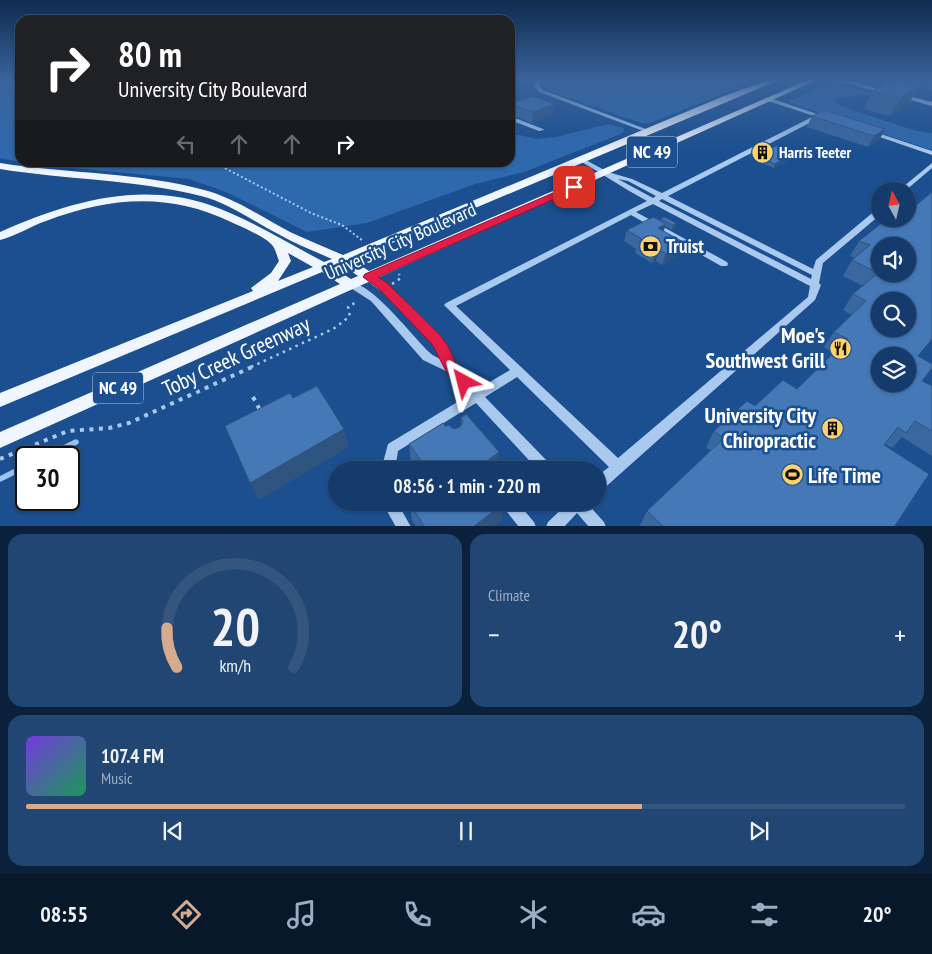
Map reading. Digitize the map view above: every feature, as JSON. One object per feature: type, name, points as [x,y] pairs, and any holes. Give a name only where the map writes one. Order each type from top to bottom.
[{"type":"main road","name":"University City Boulevard","points":[[0,400],[714,104]]},
{"type":"main road","name":"University City Boulevard","points":[[0,440],[606,173],[757,104]]},
{"type":"main road","points":[[0,166],[36,172],[155,183],[192,190],[222,200],[286,234],[342,259],[369,277]]},
{"type":"main road","points":[[0,236],[36,220],[76,208],[105,202],[148,198],[176,200],[200,205],[246,225],[324,267],[352,285]]},
{"type":"main road","points":[[207,315],[276,276],[285,262],[277,242]]},
{"type":"street","points":[[575,104],[648,131]]},
{"type":"street","points":[[781,104],[824,117]]},
{"type":"street","points":[[617,466],[449,305],[661,196],[824,117]]},
{"type":"street","points":[[515,120],[541,130]]},
{"type":"street","points":[[866,131],[932,153]]},
{"type":"street","points":[[580,159],[652,201],[816,285]]},
{"type":"street","points":[[911,182],[932,164]]},
{"type":"street","points":[[606,173],[623,177],[817,274]]},
{"type":"street","points":[[630,212],[724,264]]},
{"type":"street","points":[[606,476],[676,418],[812,298],[821,260],[871,219]]},
{"type":"street","points":[[369,277],[382,285],[436,339],[444,350],[452,369],[538,461]]},
{"type":"street","points":[[352,285],[376,302],[427,357],[452,369]]},
{"type":"street","points":[[391,461],[392,448],[442,423],[477,396],[518,372]]},
{"type":"street","points":[[395,511],[404,526]]},
{"type":"street","points":[[515,511],[526,525]]},
{"type":"street","points":[[553,526],[569,511]]},
{"type":"street","points":[[585,511],[598,526]]},
{"type":"path","points":[[223,167],[310,212],[342,225],[362,240]]},
{"type":"path","points":[[396,282],[401,278],[400,275]]},
{"type":"path","name":"Toby Creek Greenway","points":[[0,459],[68,430],[76,428],[103,429],[119,427],[143,417],[332,329],[349,317],[350,311],[348,307],[358,302]]},
{"type":"path","points":[[253,397],[263,416]]},
{"type":"shaded area","points":[[0,104],[15,104],[15,161],[0,158]]},
{"type":"shaded area","points":[[585,104],[699,104],[649,123],[641,123]]},
{"type":"shaded area","points":[[793,104],[837,104],[913,130],[932,133],[932,150]]},
{"type":"shaded area","points":[[608,124],[624,128],[623,133],[524,172],[475,184],[367,223],[307,232],[226,192],[189,179],[63,167],[515,167],[515,134],[537,139],[556,137]]},
{"type":"building","points":[[515,104],[554,104],[533,112],[515,105]]},
{"type":"building","points":[[824,110],[885,129],[874,136],[812,116]]},
{"type":"building","points":[[778,145],[797,152],[775,164],[756,156]]},
{"type":"building","points":[[932,192],[932,339],[918,356],[932,364],[932,368],[922,381],[932,386],[932,431],[915,421],[906,433],[898,427],[884,445],[929,474],[895,526],[663,526],[647,511],[724,438],[714,431],[747,401],[755,406],[783,380],[797,389],[848,339],[834,332],[866,301],[853,294],[871,279],[871,282],[916,282],[916,237],[871,237],[871,270],[852,260],[870,245],[859,241],[876,228],[916,228],[916,205]]},
{"type":"building","points":[[653,217],[666,224],[658,228],[685,243],[666,254],[659,250],[656,252],[638,242],[642,239],[627,230]]},
{"type":"building","points":[[664,217],[676,223],[673,225],[661,219]]},
{"type":"building","points":[[317,386],[344,429],[250,483],[225,426],[290,393],[293,398]]},
{"type":"building","points":[[466,414],[499,452],[487,461],[422,461],[409,444],[443,423],[446,427],[448,425],[454,429],[460,427],[463,422],[461,418]]},
{"type":"building","points":[[414,511],[494,511],[474,526],[424,526]]},
{"type":"waterway","points":[[68,446],[76,442]]},
{"type":"waterway","points":[[0,479],[15,472]]},
{"type":"place","name":"Harris Teeter","points":[[763,152]]},
{"type":"place","name":"Truist","points":[[650,246]]},
{"type":"place","name":"Moe's Southwest Grill","points":[[841,348]]},
{"type":"place","name":"University City Chiropractic","points":[[832,428]]},
{"type":"place","name":"Life Time","points":[[792,475]]},
{"type":"route","points":[[464,382],[452,369],[444,350],[436,339],[382,285],[369,277],[574,187]]}]
